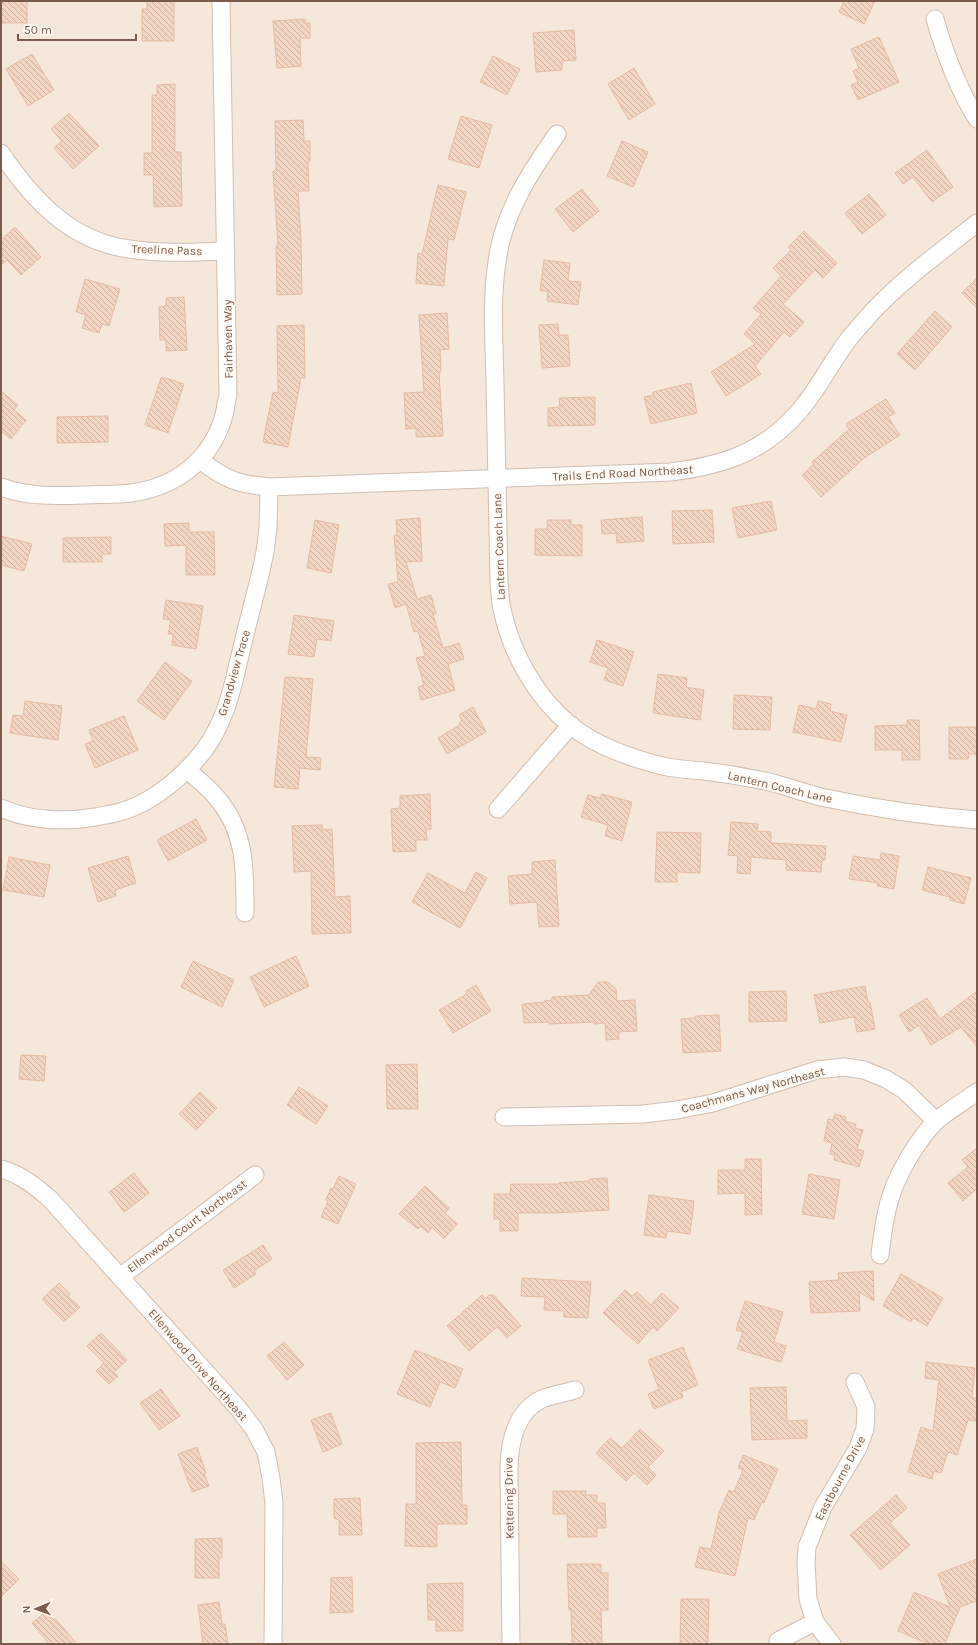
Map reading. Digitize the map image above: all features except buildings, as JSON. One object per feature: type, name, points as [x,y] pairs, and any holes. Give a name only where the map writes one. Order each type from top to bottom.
[{"type":"street","name":"Fairhaven Way","points":[[1,487],[14,492],[46,496],[130,493],[158,488],[181,476],[200,460],[213,442],[220,425],[228,395],[221,1]]},
{"type":"street","points":[[935,19],[945,55],[959,87],[977,119]]},
{"type":"street","name":"Lantern Coach Lane","points":[[557,134],[533,168],[514,205],[501,240],[496,269],[495,296],[499,582],[502,609],[510,635],[520,661],[534,685],[551,706],[571,725],[608,748],[631,757],[668,767],[761,780],[820,797],[868,806],[977,820]]},
{"type":"street","name":"Treeline Pass","points":[[1,153],[25,185],[47,210],[70,228],[98,241],[127,249],[158,252],[226,252]]},
{"type":"street","name":"Trails End Road Northeast","points":[[200,460],[218,474],[230,480],[246,485],[269,487],[671,472],[723,463],[746,454],[786,425],[801,409],[851,337],[874,310],[898,287],[977,223]]},
{"type":"street","name":"Grandview Trace","points":[[1,808],[33,818],[61,820],[107,815],[124,811],[143,802],[163,790],[188,770],[218,728],[229,700],[265,552],[268,528],[269,487]]},
{"type":"street","points":[[498,809],[571,725]]},
{"type":"street","points":[[188,770],[217,797],[235,825],[242,846],[245,875],[245,912]]},
{"type":"street","name":"Coachmans Way Northeast","points":[[504,1117],[643,1114],[677,1110],[713,1103],[817,1070],[844,1067],[864,1070],[886,1079],[904,1090],[936,1121]]},
{"type":"street","points":[[880,1255],[884,1220],[895,1183],[905,1163],[919,1142],[936,1121],[977,1092]]},
{"type":"street","name":"Ellenwood Drive Northeast","points":[[1,1169],[9,1171],[32,1184],[50,1199],[238,1408],[254,1429],[266,1452],[274,1503],[273,1644]]},
{"type":"street","name":"Ellenwood Court Northeast","points":[[120,1277],[255,1175]]},
{"type":"street","name":"Eastbourne Drive","points":[[832,1644],[815,1622],[808,1599],[806,1562],[807,1547],[823,1507],[858,1448],[865,1429],[866,1407],[855,1382]]},
{"type":"street","name":"Kettering Drive","points":[[512,1644],[509,1459],[512,1437],[517,1423],[527,1411],[541,1399],[575,1390]]},
{"type":"street","points":[[778,1640],[815,1622]]},
{"type":"shaded area","points":[[1,1],[977,1],[977,1644],[1,1644]]}]
